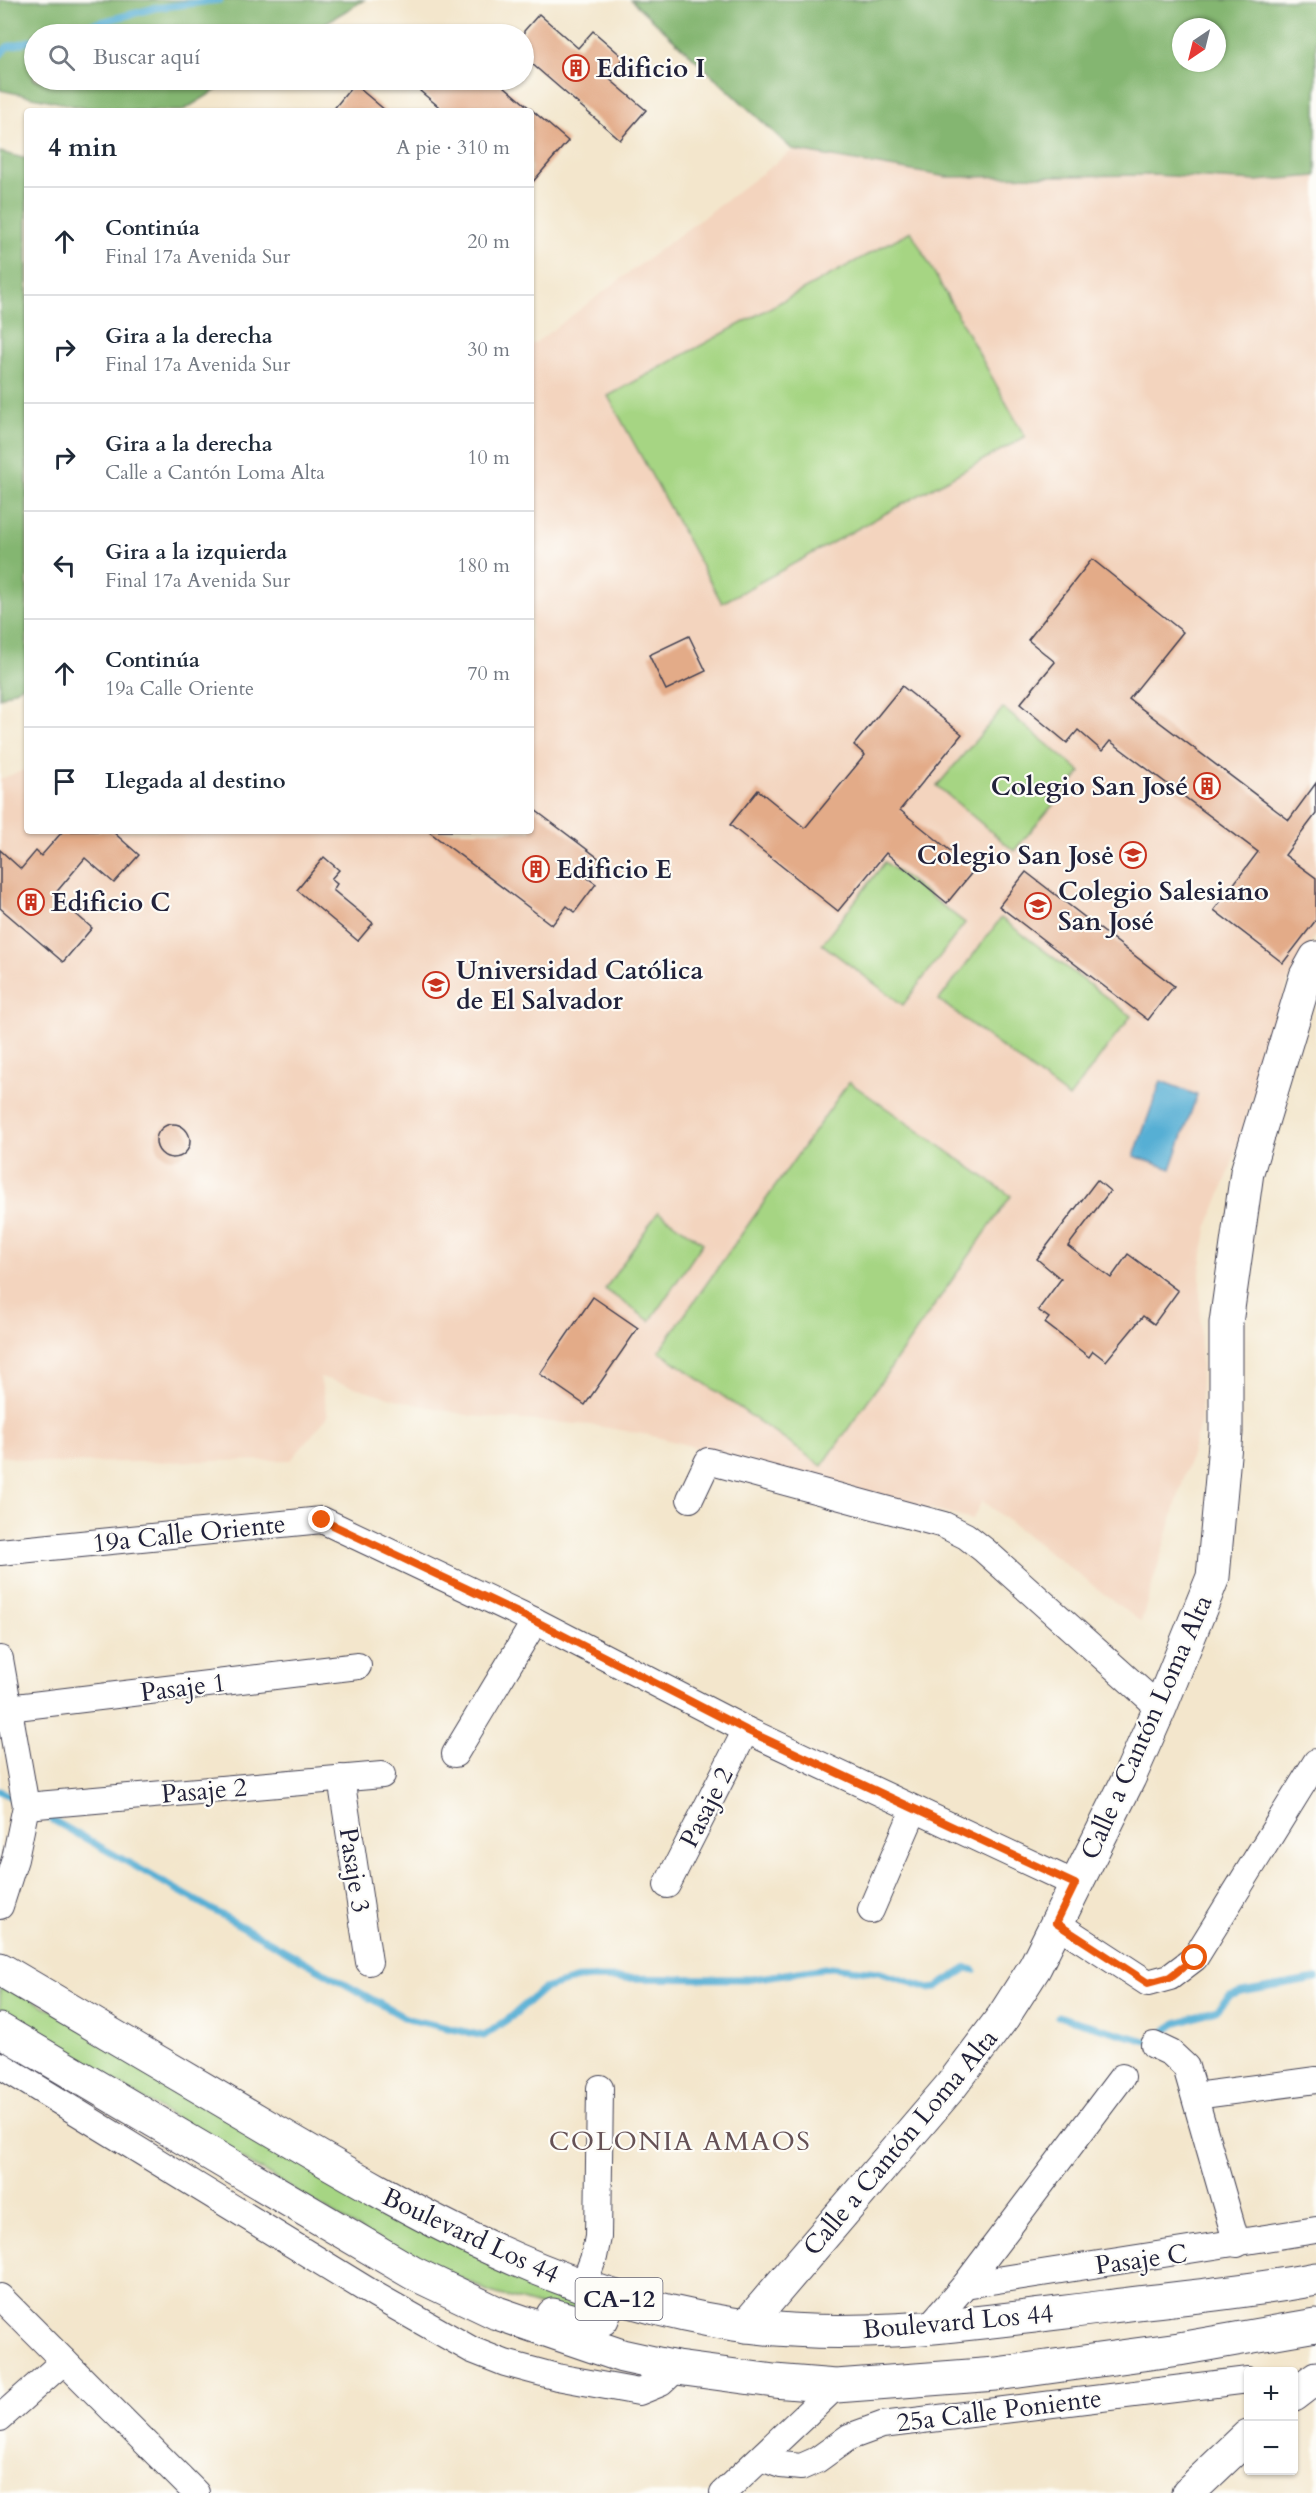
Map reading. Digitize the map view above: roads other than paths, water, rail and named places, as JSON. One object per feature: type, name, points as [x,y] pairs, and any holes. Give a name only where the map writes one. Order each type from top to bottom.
[{"type":"main road","name":"Calle a Cantón Loma Alta","points":[[739,2325],[964,2069],[1003,2018],[1035,1967],[1129,1778],[1160,1708],[1213,1577],[1226,1433],[1226,1323],[1247,1172],[1313,974]]},
{"type":"main road","name":"Boulevard Los 44","points":[[0,1969],[434,2223],[511,2260],[617,2299],[739,2325],[821,2331],[928,2328],[1316,2279]]},
{"type":"main road","name":"Boulevard Los 44","points":[[0,2030],[413,2273],[463,2299],[538,2329],[622,2356],[677,2368],[774,2381],[836,2386],[996,2374],[1179,2349],[1316,2325]]},
{"type":"main road","points":[[463,2299],[495,2299],[579,2324],[593,2325],[602,2319],[605,2307],[600,2299],[583,2286]]},
{"type":"main road","points":[[622,2356],[612,2342],[612,2336],[618,2325],[627,2319],[701,2332],[717,2331],[739,2325]]},
{"type":"main road","points":[[1298,2391],[1316,2378]]},
{"type":"main road","points":[[1188,2493],[1244,2440]]},
{"type":"street","points":[[690,1499],[708,1461],[944,1525],[984,1550],[1160,1708]]},
{"type":"street","name":"19a Calle Oriente","points":[[0,1552],[322,1520],[535,1621],[746,1730],[1075,1884]]},
{"type":"street","points":[[455,1754],[535,1621]]},
{"type":"street","points":[[0,1659],[26,1806],[15,1859],[0,1906]]},
{"type":"street","name":"Pasaje 1","points":[[8,1708],[358,1666]]},
{"type":"street","name":"Pasaje 2","points":[[667,1885],[746,1730]]},
{"type":"street","points":[[1056,1923],[1148,1983],[1170,1977],[1195,1958],[1316,1762]]},
{"type":"street","name":"Pasaje 2","points":[[26,1806],[382,1774]]},
{"type":"street","name":"Pasaje 3","points":[[341,1779],[369,1962]]},
{"type":"street","points":[[871,1910],[914,1810]]},
{"type":"street","points":[[1154,2045],[1171,2053],[1186,2067],[1237,2244]]},
{"type":"street","points":[[0,2065],[375,2295],[472,2350],[505,2363],[557,2377],[633,2391],[652,2388],[677,2368]]},
{"type":"street","points":[[928,2328],[965,2285],[1122,2077]]},
{"type":"street","points":[[1195,2096],[1316,2080]]},
{"type":"street","points":[[583,2286],[594,2258],[598,2237],[600,2088]]},
{"type":"street","name":"Pasaje C","points":[[965,2285],[1316,2230]]},
{"type":"street","points":[[0,2297],[64,2361],[184,2489]]},
{"type":"street","points":[[0,2418],[64,2361]]},
{"type":"street","name":"25a Calle Poniente","points":[[761,2458],[781,2465],[801,2467],[817,2460],[849,2437],[882,2425],[1244,2380]]},
{"type":"street","points":[[723,2493],[836,2386]]},
{"type":"water","points":[[1161,1081],[1197,1095],[1171,1169],[1134,1156]]},
{"type":"waterway","points":[[93,24],[155,8],[220,0]]},
{"type":"waterway","points":[[0,55],[7,47],[24,43]]},
{"type":"waterway","points":[[0,1791],[20,1802]]},
{"type":"waterway","points":[[40,1813],[407,2019],[484,2036],[511,2017],[543,1989],[581,1978],[752,1979],[831,1967],[878,1972],[928,1988],[937,1987],[967,1968],[974,1970]]},
{"type":"waterway","points":[[1058,2016],[1146,2041],[1154,2040],[1176,2023],[1216,2010],[1230,1996],[1316,1979]]},
{"type":"place","name":"Edificio I","points":[[576,68]]},
{"type":"place","name":"Colegio San José","points":[[1207,786]]},
{"type":"place","name":"Colegio San Josė","points":[[1133,855]]},
{"type":"place","name":"Edificio E","points":[[536,869]]},
{"type":"place","name":"Edificio C","points":[[31,902]]},
{"type":"place","name":"Colegio Salesiano San José","points":[[1038,906]]},
{"type":"place","name":"Universidad Católica de El Salvador","points":[[436,985]]},
{"type":"district","name":"COLONIA AMAOS","points":[[680,2141]]}]
